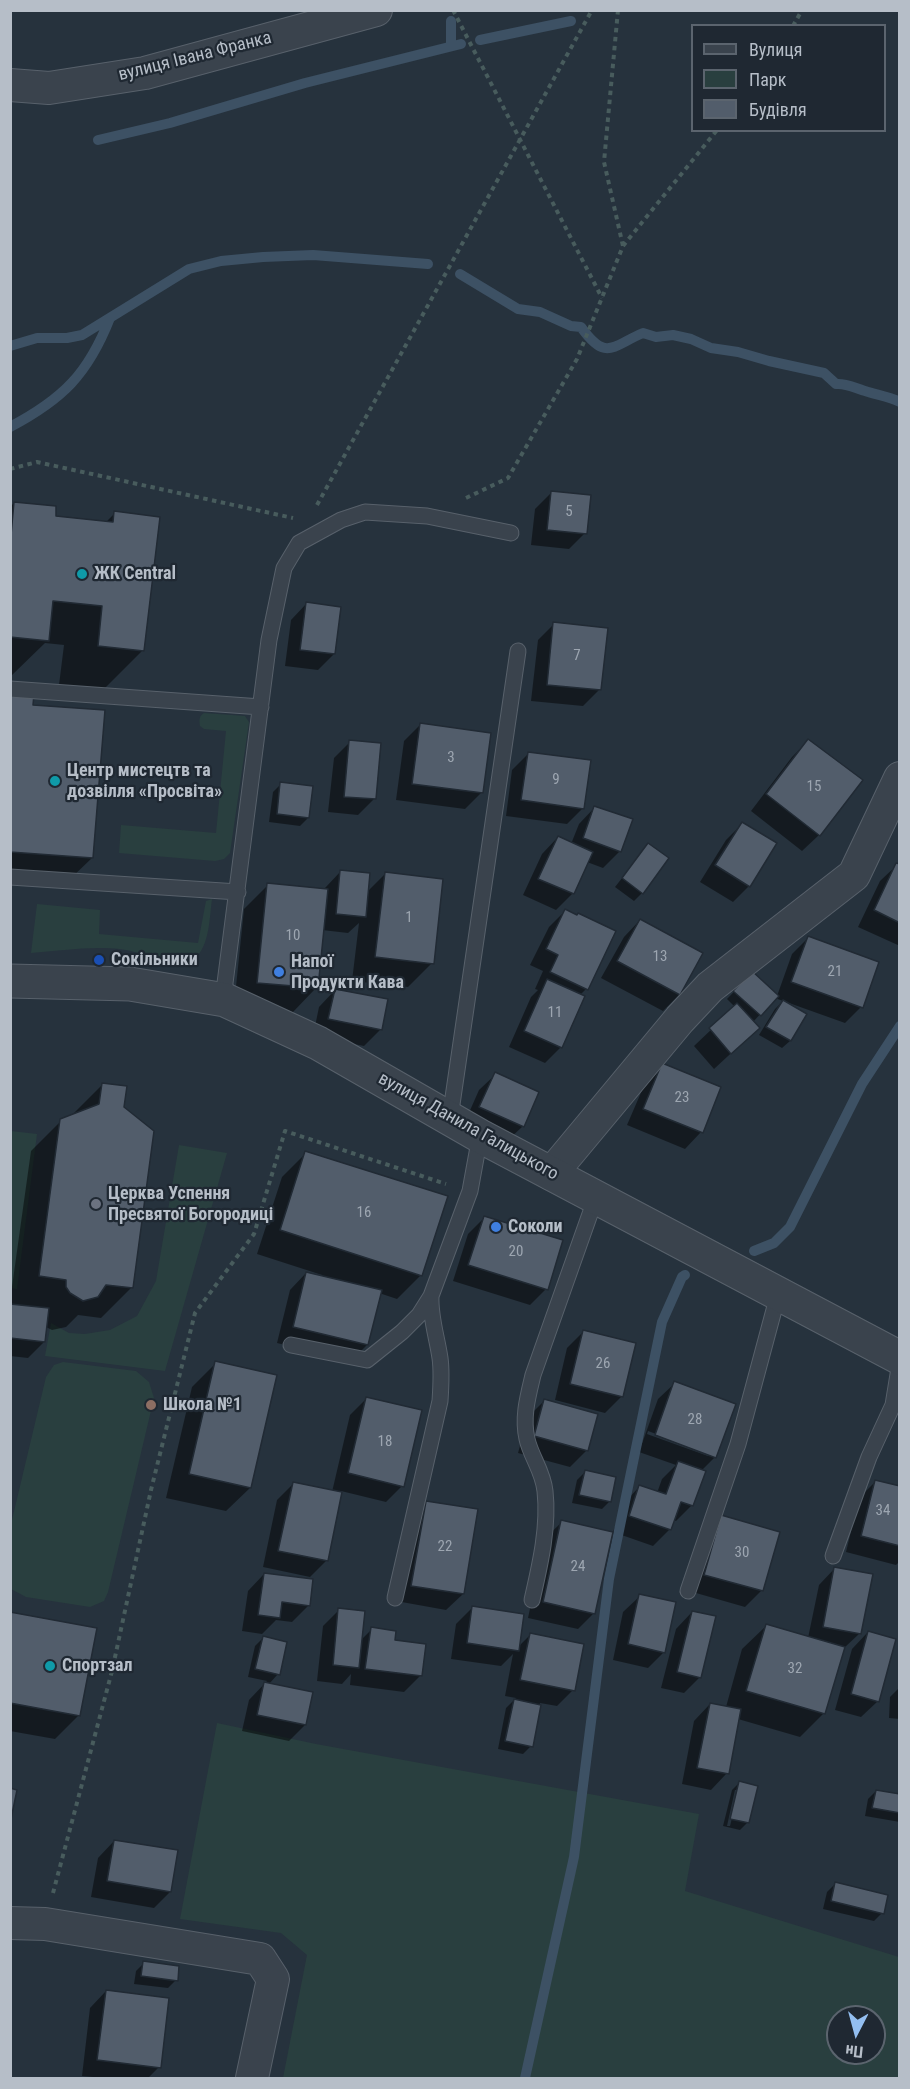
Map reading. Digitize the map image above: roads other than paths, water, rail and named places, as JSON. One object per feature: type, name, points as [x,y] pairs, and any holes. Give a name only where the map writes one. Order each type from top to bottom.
[{"type":"street","name":"вулиця Івана Франка","points":[[10,85],[50,88],[145,72],[376,10]]},
{"type":"street","points":[[551,1174],[680,1019],[710,987],[854,875],[900,778]]},
{"type":"street","name":"вулиця Данила Галицького","points":[[10,981],[130,984],[225,1000],[318,1043],[480,1136],[900,1360]]},
{"type":"street","points":[[10,1923],[45,1924],[260,1959],[273,1979],[252,2079]]},
{"type":"lane","points":[[225,1000],[225,983],[269,640],[284,568],[298,543],[341,520],[365,512],[427,516],[512,533]]},
{"type":"lane","points":[[450,1118],[518,651]]},
{"type":"lane","points":[[10,689],[261,707]]},
{"type":"lane","points":[[10,878],[238,892]]},
{"type":"lane","points":[[291,1345],[367,1360],[419,1315],[431,1296],[470,1191],[480,1136]]},
{"type":"lane","points":[[532,1600],[542,1549],[546,1509],[541,1471],[527,1440],[525,1422],[527,1400],[533,1375],[596,1197]]},
{"type":"lane","points":[[688,1591],[738,1444],[778,1295]]},
{"type":"lane","points":[[395,1598],[440,1401],[442,1380],[431,1296]]},
{"type":"lane","points":[[833,1556],[869,1457],[893,1405],[900,1360]]},
{"type":"waterway","points":[[451,21],[451,45]]},
{"type":"waterway","points":[[480,40],[571,21]]},
{"type":"waterway","points":[[98,140],[170,123],[305,83],[461,44]]},
{"type":"waterway","points":[[10,346],[37,338],[67,338],[82,335],[189,269],[221,261],[313,255],[428,264]]},
{"type":"waterway","points":[[460,274],[518,309],[540,312],[571,326],[581,327],[597,345],[603,348],[616,346],[643,333],[656,337],[673,335],[691,339],[711,348],[738,352],[824,373],[836,384],[847,385],[900,402]]},
{"type":"waterway","points":[[10,427],[45,406],[72,383],[93,355],[110,318]]},
{"type":"waterway","points":[[754,1251],[774,1243],[790,1227],[862,1084],[900,1026]]},
{"type":"waterway","points":[[525,2078],[574,1857],[609,1579],[662,1322],[682,1277],[685,1275]]},
{"type":"place","name":"ЖК Central","points":[[82,574]]},
{"type":"place","name":"Центр мистецтв та дозвілля «Просвіта»","points":[[55,781]]},
{"type":"place","name":"Сокільники","points":[[99,960]]},
{"type":"place","name":"Напої Продукти Кава","points":[[279,972]]},
{"type":"place","name":"Церква Успення Пресвятої Богородиці","points":[[96,1204]]},
{"type":"place","name":"Соколи","points":[[496,1227]]},
{"type":"place","name":"Школа №1","points":[[151,1405]]},
{"type":"place","name":"Спортзал","points":[[50,1666]]}]
